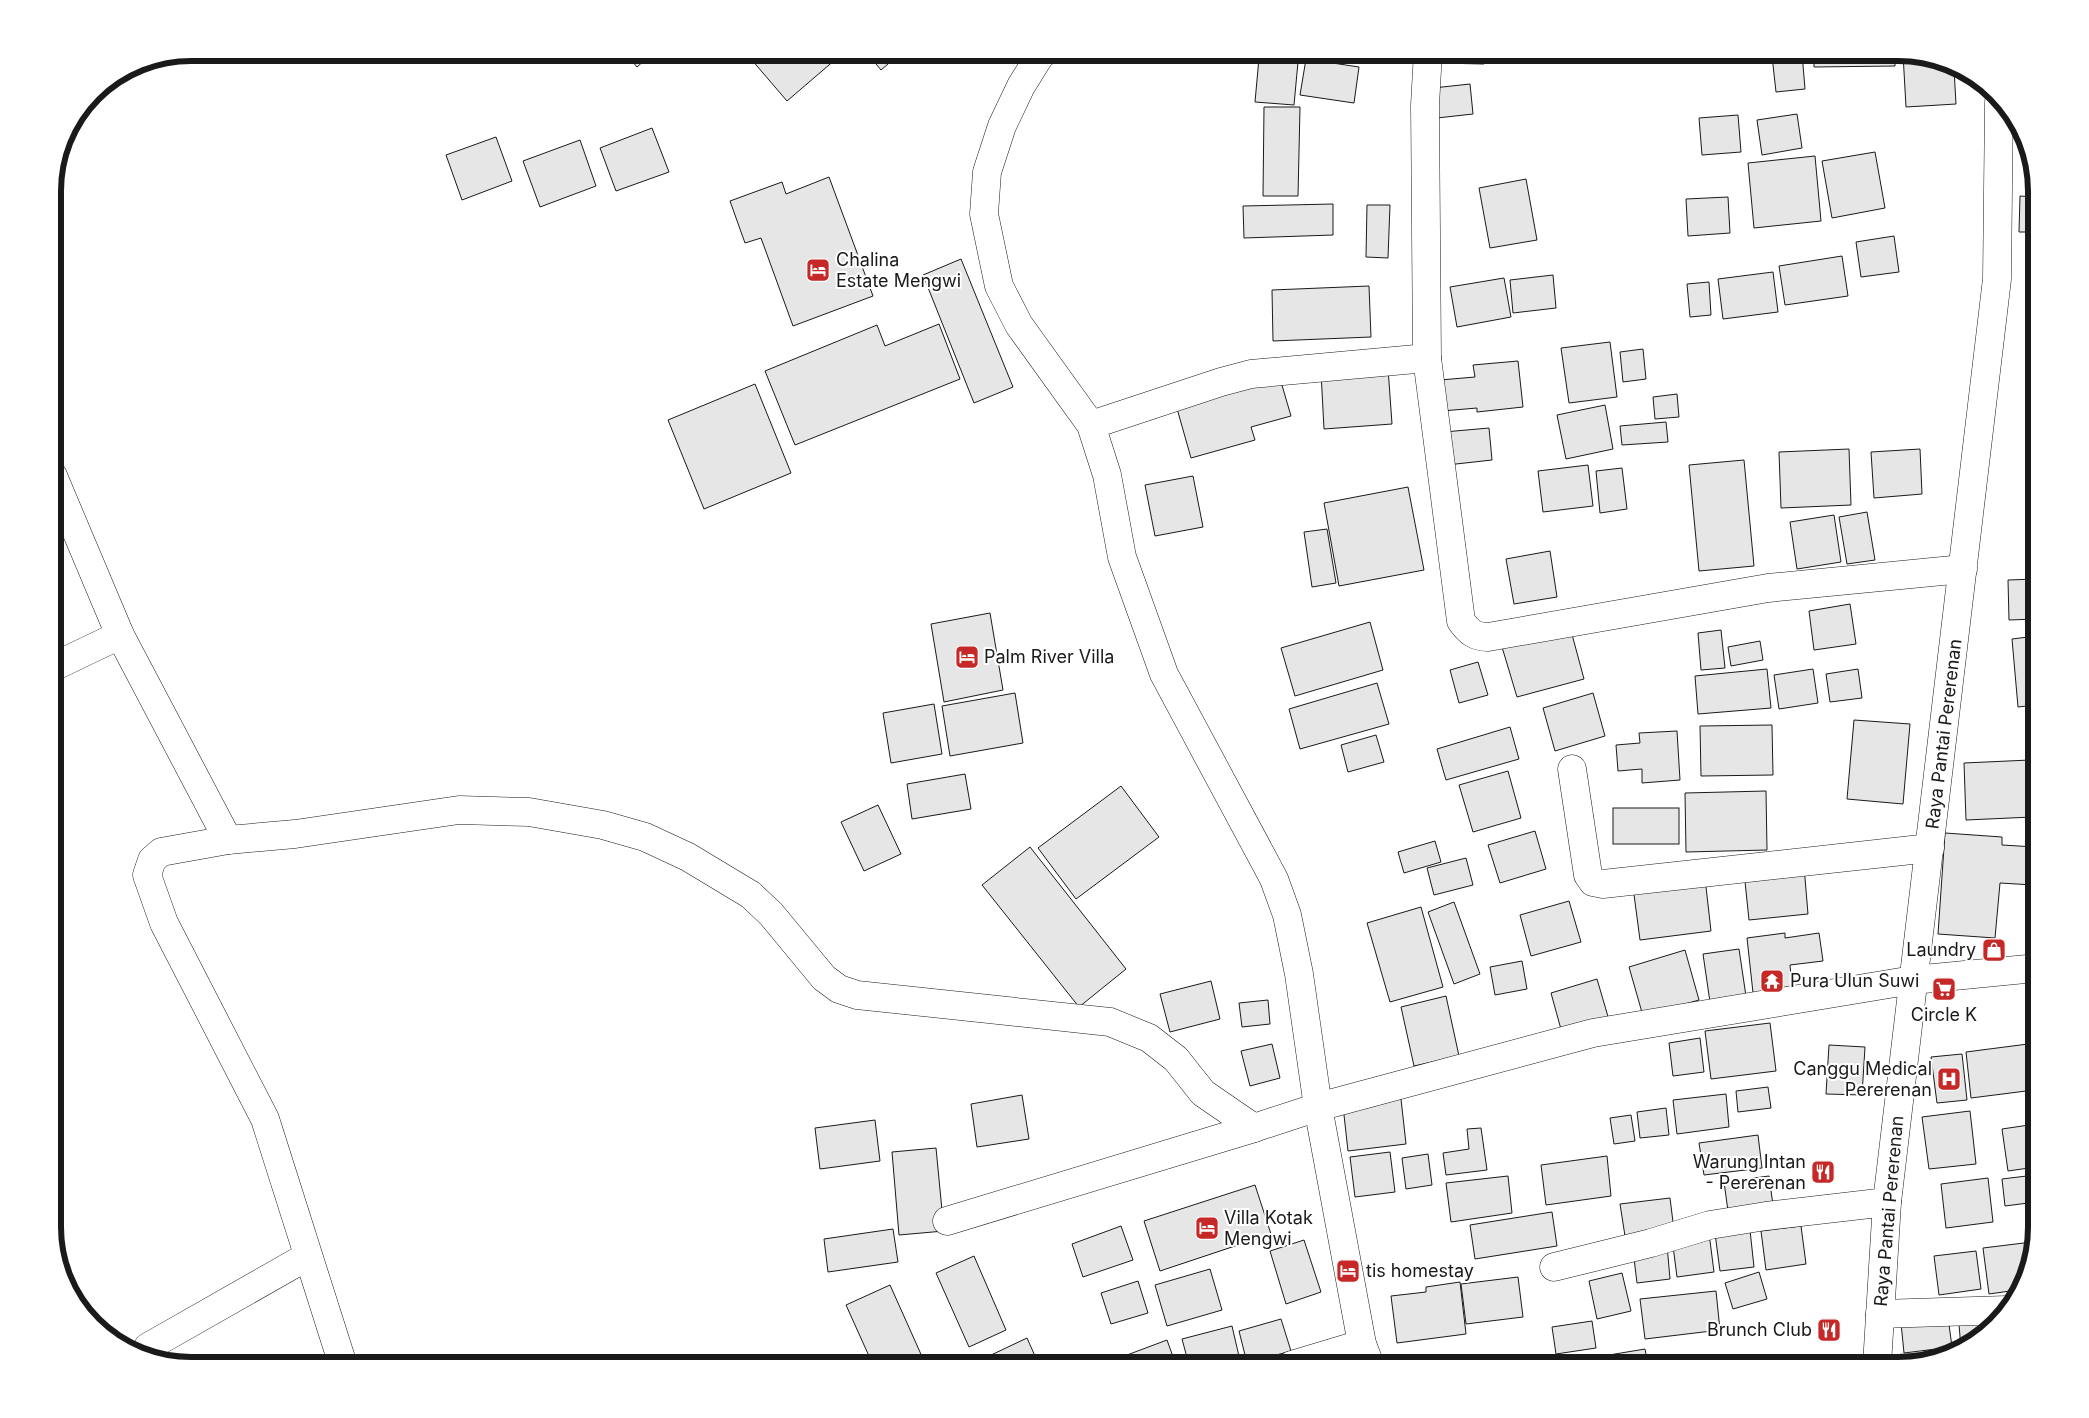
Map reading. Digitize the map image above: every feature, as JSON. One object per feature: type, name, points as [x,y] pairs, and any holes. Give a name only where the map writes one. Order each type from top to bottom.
[{"type":"street","points":[[1036,61],[1020,86],[1002,126],[987,172],[984,214],[999,286],[1019,325],[1091,425],[1106,475],[1122,557],[1164,674],[1274,879],[1288,915],[1299,974],[1318,1107],[1366,1355],[1353,1357]]},
{"type":"street","points":[[1427,61],[1425,104],[1427,358],[1461,621],[1468,631],[1479,637],[1488,637],[1768,588],[1963,569]]},
{"type":"street","name":"Raya Pantai Pererenan","points":[[1878,1357],[1887,1202],[1997,279],[1999,109]]},
{"type":"street","points":[[1091,425],[1220,382],[1252,374],[1427,358]]},
{"type":"street","points":[[62,497],[120,634],[228,840]]},
{"type":"street","points":[[62,663],[120,634]]},
{"type":"street","points":[[1572,769],[1588,875],[1593,882],[1603,884],[1930,848]]},
{"type":"street","points":[[340,1357],[265,1119],[164,923],[146,875],[152,860],[161,852],[228,840],[295,834],[459,810],[529,812],[603,824],[645,837],[688,857],[751,896],[771,914],[824,978],[839,989],[857,995],[1110,1022],[1149,1038],[1176,1059],[1203,1093],[1254,1128]]},
{"type":"street","points":[[947,1221],[1318,1107],[1593,1033],[1914,980],[2028,969]]},
{"type":"street","points":[[1554,1267],[1627,1249],[1710,1225],[1766,1216],[1887,1202]]},
{"type":"street","points":[[148,1347],[308,1256]]},
{"type":"street","points":[[1880,1314],[1998,1310]]},
{"type":"building","points":[[632,61],[644,61],[637,67]]},
{"type":"building","points":[[753,61],[834,61],[787,101]]},
{"type":"building","points":[[874,61],[892,61],[881,70]]},
{"type":"building","points":[[1259,61],[1298,62],[1294,105],[1255,102]]},
{"type":"building","points":[[1306,61],[1319,61],[1359,67],[1354,103],[1300,95]]},
{"type":"building","points":[[1439,61],[1484,61],[1484,64],[1439,63]]},
{"type":"building","points":[[1773,61],[1803,61],[1805,89],[1776,92]]},
{"type":"building","points":[[1814,61],[1895,61],[1895,66],[1814,67]]},
{"type":"building","points":[[1903,61],[1940,68],[1954,75],[1956,104],[1906,107]]},
{"type":"building","points":[[1470,84],[1473,114],[1437,118],[1433,88]]},
{"type":"building","points":[[1264,107],[1300,107],[1298,196],[1263,196]]},
{"type":"building","points":[[1797,114],[1802,148],[1762,155],[1757,120]]},
{"type":"building","points":[[1738,115],[1741,152],[1702,155],[1699,118]]},
{"type":"building","points":[[652,128],[669,172],[616,191],[600,148]]},
{"type":"building","points":[[496,137],[512,181],[462,200],[446,155]]},
{"type":"building","points":[[580,140],[596,186],[540,207],[523,161]]},
{"type":"building","points":[[1875,152],[1885,208],[1832,218],[1822,161]]},
{"type":"building","points":[[1815,156],[1821,221],[1754,228],[1748,163]]},
{"type":"building","name":"Chalina Estate Mengwi","points":[[829,177],[873,296],[793,326],[761,238],[745,243],[730,201],[782,182],[786,194]]},
{"type":"building","points":[[1526,179],[1537,240],[1490,248],[1479,188]]},
{"type":"building","points":[[2020,196],[2028,196],[2028,232],[2019,232]]},
{"type":"building","points":[[1728,197],[1730,233],[1688,236],[1686,199]]},
{"type":"building","points":[[1333,204],[1333,235],[1244,238],[1243,206]]},
{"type":"building","points":[[1367,205],[1390,205],[1388,258],[1366,257]]},
{"type":"building","points":[[1894,236],[1899,272],[1861,277],[1856,242]]},
{"type":"building","points":[[1842,256],[1848,296],[1785,305],[1779,266]]},
{"type":"building","points":[[961,259],[1013,387],[974,403],[923,275]]},
{"type":"building","points":[[1773,272],[1778,312],[1723,319],[1718,279]]},
{"type":"building","points":[[1553,275],[1556,308],[1513,313],[1510,280]]},
{"type":"building","points":[[1504,278],[1511,317],[1457,327],[1450,287]]},
{"type":"building","points":[[1709,282],[1711,315],[1690,317],[1687,284]]},
{"type":"building","points":[[1369,286],[1371,337],[1273,341],[1272,290]]},
{"type":"building","points":[[939,324],[960,379],[795,445],[765,371],[877,325],[885,346]]},
{"type":"building","points":[[1610,342],[1617,397],[1569,403],[1561,348]]},
{"type":"building","points":[[1643,349],[1646,379],[1623,382],[1620,352]]},
{"type":"building","points":[[1518,361],[1523,407],[1477,412],[1477,408],[1442,411],[1440,380],[1475,377],[1473,365]]},
{"type":"building","points":[[1388,368],[1392,424],[1324,429],[1321,372]]},
{"type":"building","points":[[1279,375],[1291,416],[1251,427],[1255,440],[1191,458],[1176,405]]},
{"type":"building","points":[[755,384],[791,473],[704,509],[668,420]]},
{"type":"building","points":[[1677,394],[1679,417],[1655,419],[1653,397]]},
{"type":"building","points":[[1605,405],[1613,449],[1566,459],[1557,415]]},
{"type":"building","points":[[1666,422],[1668,442],[1622,445],[1620,426]]},
{"type":"building","points":[[1489,428],[1492,460],[1447,465],[1444,432]]},
{"type":"building","points":[[1849,449],[1851,505],[1781,508],[1779,452]]},
{"type":"building","points":[[1920,449],[1922,494],[1874,498],[1871,452]]},
{"type":"building","points":[[1744,460],[1754,566],[1699,571],[1689,465]]},
{"type":"building","points":[[1588,465],[1593,506],[1543,512],[1538,471]]},
{"type":"building","points":[[1622,468],[1627,509],[1600,513],[1596,471]]},
{"type":"building","points":[[1193,476],[1203,527],[1155,536],[1145,485]]},
{"type":"building","points":[[1408,487],[1424,570],[1339,586],[1324,503]]},
{"type":"building","points":[[1867,512],[1875,560],[1847,564],[1839,517]]},
{"type":"building","points":[[1834,515],[1841,562],[1797,569],[1790,522]]},
{"type":"building","points":[[1327,529],[1336,583],[1312,587],[1304,532]]},
{"type":"building","points":[[1550,551],[1557,597],[1514,604],[1506,559]]},
{"type":"building","points":[[2028,579],[2028,619],[2009,620],[2008,580]]},
{"type":"building","points":[[1850,604],[1856,644],[1814,650],[1809,611]]},
{"type":"building","name":"Palm River Villa","points":[[990,613],[1003,690],[944,702],[931,624]]},
{"type":"building","points":[[1370,622],[1383,670],[1295,696],[1281,648]]},
{"type":"building","points":[[1570,627],[1584,679],[1517,697],[1502,647]]},
{"type":"building","points":[[1721,630],[1725,668],[1701,670],[1698,633]]},
{"type":"building","points":[[2028,637],[2028,706],[2018,707],[2012,639]]},
{"type":"building","points":[[1760,641],[1763,660],[1731,666],[1728,647]]},
{"type":"building","points":[[1478,662],[1488,695],[1459,703],[1450,670]]},
{"type":"building","points":[[1767,669],[1771,708],[1698,714],[1695,676]]},
{"type":"building","points":[[1813,669],[1818,703],[1779,709],[1774,675]]},
{"type":"building","points":[[1858,669],[1862,698],[1830,702],[1826,674]]},
{"type":"building","points":[[1377,683],[1389,724],[1300,749],[1289,709]]},
{"type":"building","points":[[1015,693],[1023,743],[950,756],[942,706]]},
{"type":"building","points":[[1593,693],[1605,736],[1555,751],[1543,708]]},
{"type":"building","points":[[934,704],[942,754],[891,763],[883,713]]},
{"type":"building","points":[[1854,720],[1910,724],[1903,804],[1847,799]]},
{"type":"building","points":[[1772,725],[1773,775],[1701,776],[1700,726]]},
{"type":"building","points":[[1510,727],[1519,759],[1446,780],[1437,749]]},
{"type":"building","points":[[1677,731],[1680,780],[1642,783],[1642,769],[1618,771],[1616,745],[1640,743],[1639,733]]},
{"type":"building","points":[[1376,735],[1384,762],[1348,772],[1341,745]]},
{"type":"building","points":[[2028,760],[2028,817],[1966,820],[1964,763]]},
{"type":"building","points":[[1508,771],[1521,818],[1473,832],[1459,785]]},
{"type":"building","points":[[965,774],[971,809],[912,819],[907,784]]},
{"type":"building","points":[[1121,786],[1159,837],[1076,899],[1038,848]]},
{"type":"building","points":[[1766,791],[1767,850],[1686,852],[1685,793]]},
{"type":"building","points":[[878,805],[901,854],[864,871],[841,822]]},
{"type":"building","points":[[1613,808],[1679,808],[1679,844],[1613,844]]},
{"type":"building","points":[[1535,831],[1546,869],[1500,883],[1488,845]]},
{"type":"building","points":[[1945,833],[2002,837],[2002,845],[2028,847],[2028,885],[2000,883],[1995,938],[1938,934]]},
{"type":"building","points":[[1435,841],[1441,862],[1404,873],[1398,852]]},
{"type":"building","points":[[1030,847],[1126,969],[1079,1007],[982,885]]},
{"type":"building","points":[[1466,858],[1473,885],[1434,895],[1427,868]]},
{"type":"building","points":[[1804,866],[1808,914],[1749,920],[1744,872]]},
{"type":"building","points":[[1705,878],[1711,931],[1640,940],[1633,887]]},
{"type":"building","points":[[1569,901],[1581,942],[1531,956],[1520,915]]},
{"type":"building","points":[[1454,902],[1480,974],[1454,984],[1428,912]]},
{"type":"building","points":[[1421,907],[1443,987],[1390,1002],[1367,923]]},
{"type":"building","name":"Pura Ulun Suwi","points":[[1785,933],[1785,938],[1819,933],[1823,961],[1790,965],[1793,997],[1754,1002],[1747,938]]},
{"type":"building","points":[[1739,949],[1747,1003],[1711,1009],[1703,954]]},
{"type":"building","points":[[1685,950],[1699,1000],[1643,1016],[1629,967]]},
{"type":"building","points":[[1522,961],[1527,989],[1495,995],[1490,967]]},
{"type":"building","points":[[1597,979],[1609,1020],[1562,1033],[1551,993]]},
{"type":"building","points":[[1211,981],[1220,1019],[1170,1032],[1160,994]]},
{"type":"building","points":[[1446,996],[1459,1056],[1414,1066],[1401,1007]]},
{"type":"building","points":[[1268,1000],[1270,1024],[1242,1027],[1239,1003]]},
{"type":"building","points":[[1770,1023],[1776,1071],[1711,1079],[1705,1031]]},
{"type":"building","points":[[1700,1038],[1704,1072],[1673,1076],[1669,1043]]},
{"type":"building","points":[[1272,1044],[1280,1078],[1250,1086],[1241,1051]]},
{"type":"building","points":[[2028,1044],[2028,1091],[1971,1098],[1966,1052]]},
{"type":"building","points":[[1829,1045],[1865,1047],[1862,1095],[1826,1094]]},
{"type":"building","name":"Canggu Medical Pererenan","points":[[1962,1054],[1967,1100],[1937,1103],[1931,1057]]},
{"type":"building","points":[[1768,1087],[1771,1108],[1738,1112],[1736,1091]]},
{"type":"building","points":[[1726,1094],[1729,1127],[1677,1134],[1673,1100]]},
{"type":"building","points":[[1022,1095],[1029,1139],[977,1147],[971,1104]]},
{"type":"building","points":[[1401,1099],[1406,1144],[1348,1151],[1343,1106]]},
{"type":"building","points":[[1666,1108],[1669,1135],[1640,1138],[1637,1112]]},
{"type":"building","points":[[1970,1111],[1976,1164],[1929,1169],[1922,1117]]},
{"type":"building","points":[[1631,1115],[1635,1141],[1614,1144],[1610,1118]]},
{"type":"building","points":[[875,1120],[880,1161],[820,1169],[815,1128]]},
{"type":"building","points":[[2028,1125],[2028,1168],[2008,1171],[2002,1129]]},
{"type":"building","points":[[1481,1128],[1487,1170],[1446,1175],[1443,1153],[1469,1149],[1467,1129]]},
{"type":"building","points":[[1758,1135],[1762,1168],[1704,1175],[1699,1143]]},
{"type":"building","points":[[936,1148],[944,1231],[899,1235],[892,1152]]},
{"type":"building","points":[[1390,1152],[1395,1192],[1355,1197],[1350,1157]]},
{"type":"building","points":[[1428,1154],[1432,1185],[1406,1189],[1402,1158]]},
{"type":"building","points":[[1607,1156],[1611,1196],[1546,1205],[1541,1165]]},
{"type":"building","points":[[1508,1176],[1512,1213],[1451,1222],[1446,1183]]},
{"type":"building","points":[[1769,1176],[1773,1205],[1728,1211],[1724,1182]]},
{"type":"building","points":[[2028,1176],[2028,1203],[2005,1206],[2002,1179]]},
{"type":"building","points":[[1988,1178],[1993,1222],[1946,1228],[1941,1184]]},
{"type":"building","name":"Villa Kotak Mengwi","points":[[1255,1185],[1271,1234],[1160,1271],[1144,1221]]},
{"type":"building","points":[[1670,1198],[1674,1230],[1625,1236],[1620,1204]]},
{"type":"building","points":[[1552,1212],[1557,1246],[1475,1259],[1470,1225]]},
{"type":"building","points":[[1749,1221],[1754,1267],[1720,1271],[1714,1226]]},
{"type":"building","points":[[1121,1226],[1133,1260],[1083,1277],[1072,1244]]},
{"type":"building","points":[[1801,1226],[1806,1264],[1766,1270],[1761,1231]]},
{"type":"building","points":[[893,1229],[898,1262],[828,1272],[824,1239]]},
{"type":"building","points":[[1709,1233],[1714,1272],[1677,1277],[1672,1238]]},
{"type":"building","points":[[1304,1240],[1321,1292],[1286,1304],[1270,1251]]},
{"type":"building","points":[[2027,1243],[2018,1277],[2011,1291],[1989,1294],[1983,1248]]},
{"type":"building","points":[[1667,1245],[1670,1279],[1637,1283],[1633,1250]]},
{"type":"building","points":[[1976,1251],[1981,1289],[1939,1295],[1934,1256]]},
{"type":"building","points":[[974,1256],[1006,1330],[969,1347],[936,1273]]},
{"type":"building","points":[[1210,1269],[1222,1310],[1167,1326],[1155,1285]]},
{"type":"building","points":[[1759,1272],[1767,1299],[1733,1309],[1725,1283]]},
{"type":"building","points":[[1622,1273],[1631,1311],[1597,1319],[1589,1281]]},
{"type":"building","points":[[1518,1277],[1523,1317],[1466,1324],[1461,1284]]},
{"type":"building","points":[[1138,1281],[1148,1313],[1111,1324],[1101,1293]]},
{"type":"building","points":[[1460,1282],[1466,1334],[1397,1343],[1391,1296],[1426,1292],[1426,1287]]},
{"type":"building","points":[[890,1285],[922,1357],[869,1357],[846,1305]]},
{"type":"building","points":[[1716,1291],[1720,1330],[1645,1339],[1640,1299]]},
{"type":"building","points":[[1948,1317],[1952,1345],[1945,1348],[1904,1353],[1901,1323]]},
{"type":"building","points":[[1281,1319],[1291,1351],[1269,1357],[1246,1357],[1239,1331]]},
{"type":"building","points":[[1989,1320],[1960,1340],[1959,1324]]},
{"type":"building","points":[[1592,1321],[1596,1348],[1556,1354],[1552,1327]]},
{"type":"building","points":[[1232,1326],[1239,1357],[1187,1357],[1182,1339]]},
{"type":"building","points":[[1027,1338],[1035,1357],[987,1357]]},
{"type":"building","points":[[1167,1340],[1173,1357],[1128,1357],[1127,1355]]},
{"type":"building","points":[[1645,1349],[1646,1357],[1603,1357]]},
{"type":"place","name":"Chalina Estate Mengwi","points":[[818,270]]},
{"type":"place","name":"Palm River Villa","points":[[967,657]]},
{"type":"place","name":"Laundry","points":[[1994,950]]},
{"type":"place","name":"Pura Ulun Suwi","points":[[1772,981]]},
{"type":"place","name":"Circle K","points":[[1944,989]]},
{"type":"place","name":"Canggu Medical Pererenan","points":[[1949,1079]]},
{"type":"place","name":"Warung Intan - Pererenan","points":[[1823,1172]]},
{"type":"place","name":"Villa Kotak Mengwi","points":[[1207,1228]]},
{"type":"place","name":"tis homestay","points":[[1348,1271]]},
{"type":"place","name":"Brunch Club","points":[[1829,1330]]}]
